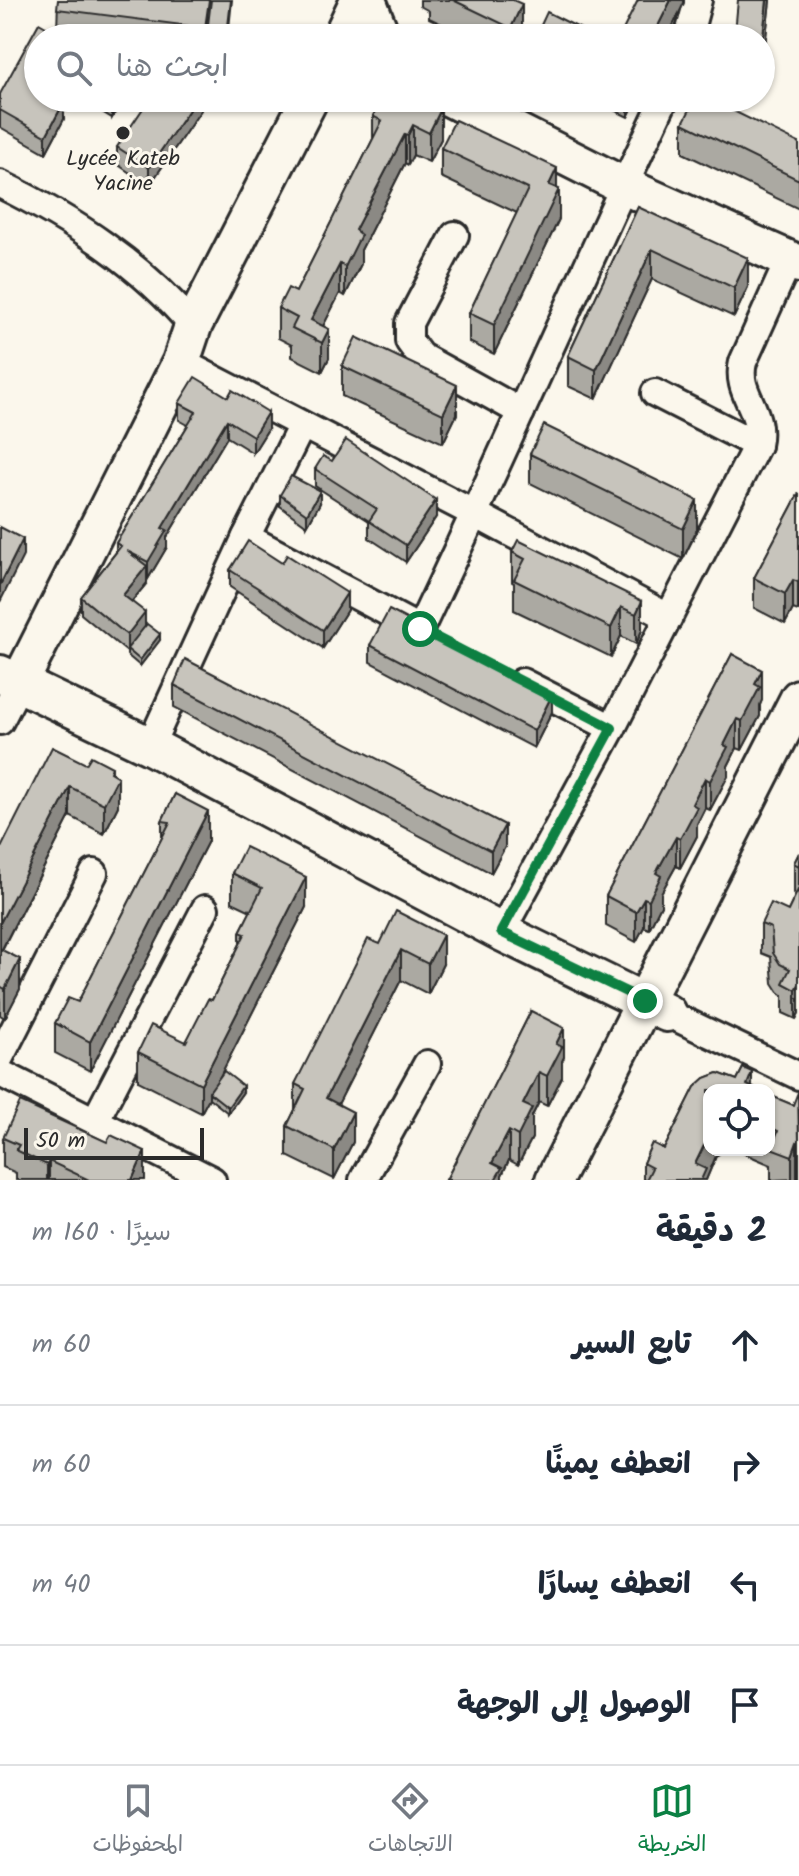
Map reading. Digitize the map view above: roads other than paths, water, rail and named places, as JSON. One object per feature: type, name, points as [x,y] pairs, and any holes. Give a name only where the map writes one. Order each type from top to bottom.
[{"type":"street","points":[[348,24],[359,0]]},
{"type":"street","points":[[367,0],[376,24]]},
{"type":"street","points":[[692,24],[698,0]]},
{"type":"street","points":[[0,721],[10,679],[181,362],[193,326],[307,112]]},
{"type":"street","points":[[478,112],[622,185],[794,262],[740,373],[760,424],[757,445],[612,728],[501,932]]},
{"type":"street","points":[[420,629],[658,112]]},
{"type":"street","points":[[0,184],[37,202],[130,262],[167,295],[193,326]]},
{"type":"street","points":[[455,235],[409,323],[409,341],[420,356],[521,412]]},
{"type":"street","points":[[181,362],[668,617]]},
{"type":"street","points":[[655,393],[757,445]]},
{"type":"street","points":[[150,746],[246,537],[302,425]]},
{"type":"street","points":[[246,537],[447,643]]},
{"type":"street","points":[[502,672],[612,728]]},
{"type":"street","points":[[10,679],[150,746],[501,932],[799,1076]]},
{"type":"street","points":[[581,1180],[656,1007],[799,698]]},
{"type":"street","points":[[554,1180],[656,1007],[799,750]]},
{"type":"street","points":[[0,1057],[94,873]]},
{"type":"street","points":[[95,1121],[205,909]]},
{"type":"street","points":[[363,1180],[427,1064]]},
{"type":"street","points":[[0,1073],[212,1180]]},
{"type":"place","name":"Lycée Kateb Yacine","points":[[123,133]]}]
